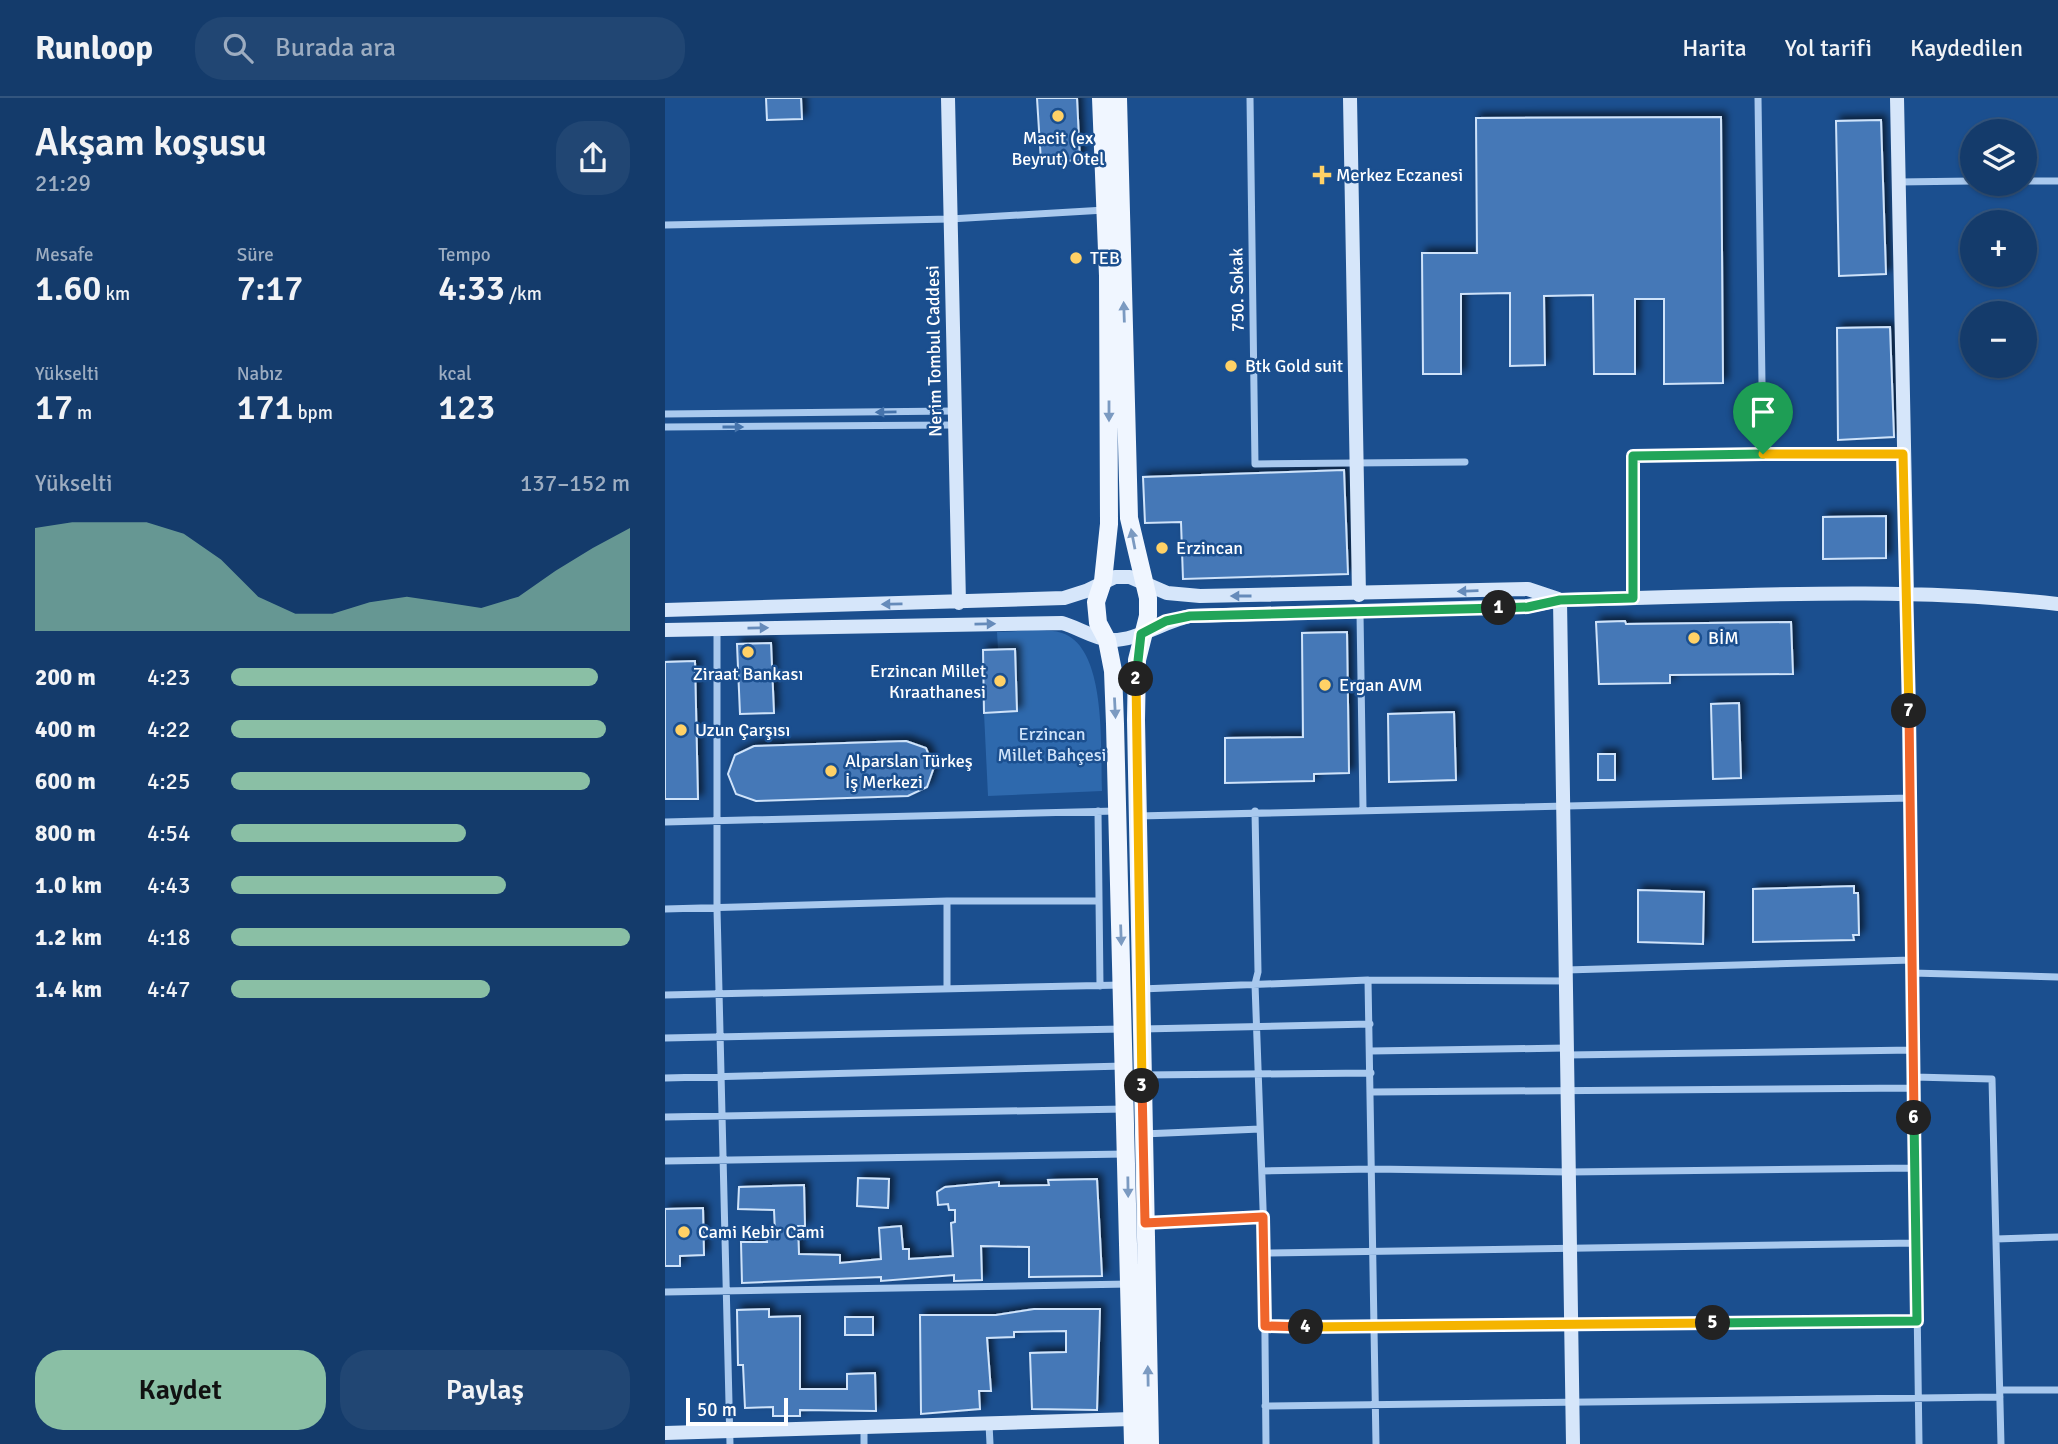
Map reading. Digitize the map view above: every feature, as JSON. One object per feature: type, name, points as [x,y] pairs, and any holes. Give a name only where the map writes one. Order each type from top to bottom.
[{"type":"main road","points":[[1101,98],[1106,210],[1109,524],[1103,581],[1096,602],[1098,623],[1107,640],[1113,671],[1118,811],[1132,987]]},
{"type":"main road","points":[[1118,98],[1129,518],[1148,607],[1137,660],[1137,816],[1132,1029],[1125,1066],[1133,1444]]},
{"type":"main road","points":[[1132,1029],[1142,1075],[1150,1444]]},
{"type":"street","name":"Nerim Tombul Caddesi","points":[[948,98],[959,603]]},
{"type":"street","name":"750. Sokak","points":[[1250,98],[1255,464],[1357,463]]},
{"type":"street","points":[[1350,98],[1359,595]]},
{"type":"street","points":[[1758,98],[1763,454]]},
{"type":"street","points":[[1897,98],[1919,1444]]},
{"type":"street","points":[[1898,181],[1960,181]]},
{"type":"street","points":[[2037,181],[2058,181]]},
{"type":"street","points":[[665,225],[950,219],[1106,210]]},
{"type":"street","points":[[665,414],[955,418]]},
{"type":"street","points":[[665,427],[955,418]]},
{"type":"street","points":[[1633,598],[1633,456],[1903,454]]},
{"type":"street","points":[[1357,463],[1465,461]]},
{"type":"street","points":[[665,610],[1063,598],[1086,591],[1103,581],[1130,577],[1167,593],[1200,596],[1359,595],[1528,589],[1560,600]]},
{"type":"street","points":[[665,630],[1062,623],[1107,640],[1123,640],[1166,621],[1190,616],[1528,607],[1560,600],[1907,594],[1991,596],[2058,604]]},
{"type":"street","points":[[1560,600],[1573,1444]]},
{"type":"street","points":[[1360,612],[1363,809]]},
{"type":"street","points":[[717,629],[717,909],[730,1438]]},
{"type":"street","points":[[1137,816],[1255,811],[1910,798]]},
{"type":"street","points":[[1098,811],[1100,986]]},
{"type":"street","points":[[665,822],[1118,811]]},
{"type":"street","points":[[1255,811],[1258,972],[1255,984],[1264,1253],[1266,1444]]},
{"type":"street","points":[[665,909],[947,901],[1099,901]]},
{"type":"street","points":[[947,901],[947,989]]},
{"type":"street","points":[[665,995],[1255,984],[1566,975],[1912,960]]},
{"type":"street","points":[[1912,972],[2058,977]]},
{"type":"street","points":[[1369,980],[1376,1444]]},
{"type":"street","points":[[665,1038],[1370,1024]]},
{"type":"street","points":[[1371,1051],[1914,1050]]},
{"type":"street","points":[[665,1079],[1125,1066]]},
{"type":"street","points":[[1142,1075],[1371,1073]]},
{"type":"street","points":[[1914,1077],[1992,1079],[2001,1444]]},
{"type":"street","points":[[1372,1092],[1914,1088]]},
{"type":"street","points":[[665,1117],[1126,1109]]},
{"type":"street","points":[[1143,1134],[1260,1129]]},
{"type":"street","points":[[665,1161],[1127,1153]]},
{"type":"street","points":[[1262,1171],[1373,1169],[1569,1172],[1915,1168]]},
{"type":"street","points":[[1145,1223],[1263,1217]]},
{"type":"street","points":[[1996,1239],[2058,1237]]},
{"type":"street","points":[[1264,1253],[1375,1249],[1570,1250],[1916,1244]]},
{"type":"street","points":[[665,1292],[1130,1284]]},
{"type":"street","points":[[1265,1326],[1375,1328],[1917,1321]]},
{"type":"street","points":[[1265,1406],[1919,1399],[2058,1390]]},
{"type":"street","points":[[665,1433],[730,1438],[864,1428],[1132,1419]]},
{"type":"street","points":[[989,1424],[990,1444]]},
{"type":"street","points":[[864,1428],[864,1444]]},
{"type":"green space","name":"Erzincan Millet Bahçesi","points":[[1055,631],[1077,642],[1087,658],[1099,703],[1102,791],[988,796],[984,713],[1017,711],[998,650],[997,632]]},
{"type":"building","points":[[766,98],[801,98],[802,119],[767,120]]},
{"type":"building","points":[[1037,98],[1077,98],[1080,160],[1041,162]]},
{"type":"building","points":[[1721,117],[1723,383],[1664,384],[1664,299],[1635,299],[1635,374],[1594,374],[1593,295],[1544,296],[1545,365],[1510,366],[1510,293],[1461,294],[1461,374],[1423,374],[1422,253],[1477,253],[1476,118]]},
{"type":"building","points":[[1881,120],[1886,274],[1839,276],[1836,121]]},
{"type":"building","points":[[1890,327],[1894,437],[1838,440],[1837,328]]},
{"type":"building","points":[[1344,470],[1348,574],[1183,579],[1181,522],[1145,523],[1143,477]]},
{"type":"building","points":[[1886,516],[1886,558],[1823,559],[1823,517]]},
{"type":"building","points":[[1625,621],[1626,624],[1791,622],[1793,674],[1670,675],[1670,683],[1599,684],[1596,622]]},
{"type":"building","name":"Ergan AVM","points":[[1347,632],[1349,773],[1314,774],[1314,781],[1225,783],[1225,738],[1303,737],[1302,633]]},
{"type":"building","points":[[771,643],[774,713],[740,714],[737,644]]},
{"type":"building","name":"Erzincan Millet Kıraathanesi","points":[[1015,649],[1017,711],[984,713],[983,650]]},
{"type":"building","name":"Uzun Çarşısı","points":[[695,661],[698,799],[665,799],[665,662]]},
{"type":"building","points":[[1739,703],[1741,778],[1713,779],[1711,704]]},
{"type":"building","points":[[1454,712],[1456,780],[1389,782],[1388,714]]},
{"type":"building","name":"Alparslan Türkeş İş Merkezi","points":[[906,741],[926,748],[934,767],[927,787],[908,796],[756,801],[736,794],[728,774],[735,755],[754,746]]},
{"type":"building","points":[[1598,754],[1615,754],[1615,780],[1598,780]]},
{"type":"building","points":[[1854,886],[1854,893],[1858,893],[1859,935],[1853,935],[1854,940],[1753,942],[1753,889]]},
{"type":"building","points":[[1638,890],[1704,892],[1703,944],[1638,942]]},
{"type":"building","points":[[858,1178],[889,1179],[888,1208],[857,1206]]},
{"type":"building","points":[[1097,1179],[1102,1276],[1029,1277],[1029,1247],[981,1246],[982,1280],[954,1281],[954,1275],[881,1281],[881,1277],[742,1283],[741,1242],[767,1242],[766,1232],[775,1232],[774,1210],[738,1209],[739,1187],[804,1185],[805,1226],[798,1226],[799,1254],[840,1255],[840,1263],[881,1259],[879,1228],[901,1226],[903,1249],[909,1249],[909,1259],[953,1256],[951,1223],[955,1222],[955,1210],[949,1210],[948,1204],[938,1205],[937,1192],[945,1187],[999,1182],[999,1186],[1049,1185],[1048,1180]]},
{"type":"building","name":"Cami Kebir Cami","points":[[703,1208],[704,1255],[680,1256],[680,1266],[665,1266],[665,1209]]},
{"type":"building","points":[[769,1309],[769,1317],[800,1316],[800,1389],[847,1389],[847,1374],[875,1373],[876,1411],[800,1410],[800,1416],[773,1416],[773,1407],[745,1408],[743,1365],[738,1365],[737,1310]]},
{"type":"building","points":[[1034,1309],[1100,1309],[1097,1410],[1032,1409],[1030,1353],[1066,1352],[1066,1331],[1014,1332],[1014,1337],[987,1338],[991,1391],[979,1391],[980,1409],[921,1414],[920,1315],[996,1315]]},
{"type":"building","points":[[845,1317],[873,1317],[873,1335],[845,1335]]},
{"type":"place","name":"Macit (ex Beyrut) Otel","points":[[1058,116]]},
{"type":"place","name":"Merkez Eczanesi","points":[[1322,175]]},
{"type":"place","name":"TEB","points":[[1076,258]]},
{"type":"place","name":"Btk Gold suit","points":[[1231,366]]},
{"type":"place","name":"Erzincan","points":[[1162,548]]},
{"type":"place","name":"BİM","points":[[1694,638]]},
{"type":"place","name":"Ziraat Bankası","points":[[748,652]]},
{"type":"place","name":"Erzincan Millet Kıraathanesi","points":[[1000,681]]},
{"type":"place","name":"Ergan AVM","points":[[1325,685]]},
{"type":"place","name":"Uzun Çarşısı","points":[[681,730]]},
{"type":"place","name":"Alparslan Türkeş İş Merkezi","points":[[831,771]]},
{"type":"place","name":"Cami Kebir Cami","points":[[684,1232]]},
{"type":"route","points":[[1763,454],[1903,454],[1917,1321],[1375,1328],[1265,1326],[1263,1217],[1145,1223],[1136,720],[1137,660],[1141,634],[1166,621],[1190,616],[1528,607],[1560,600],[1633,598],[1633,456],[1763,454]]}]
